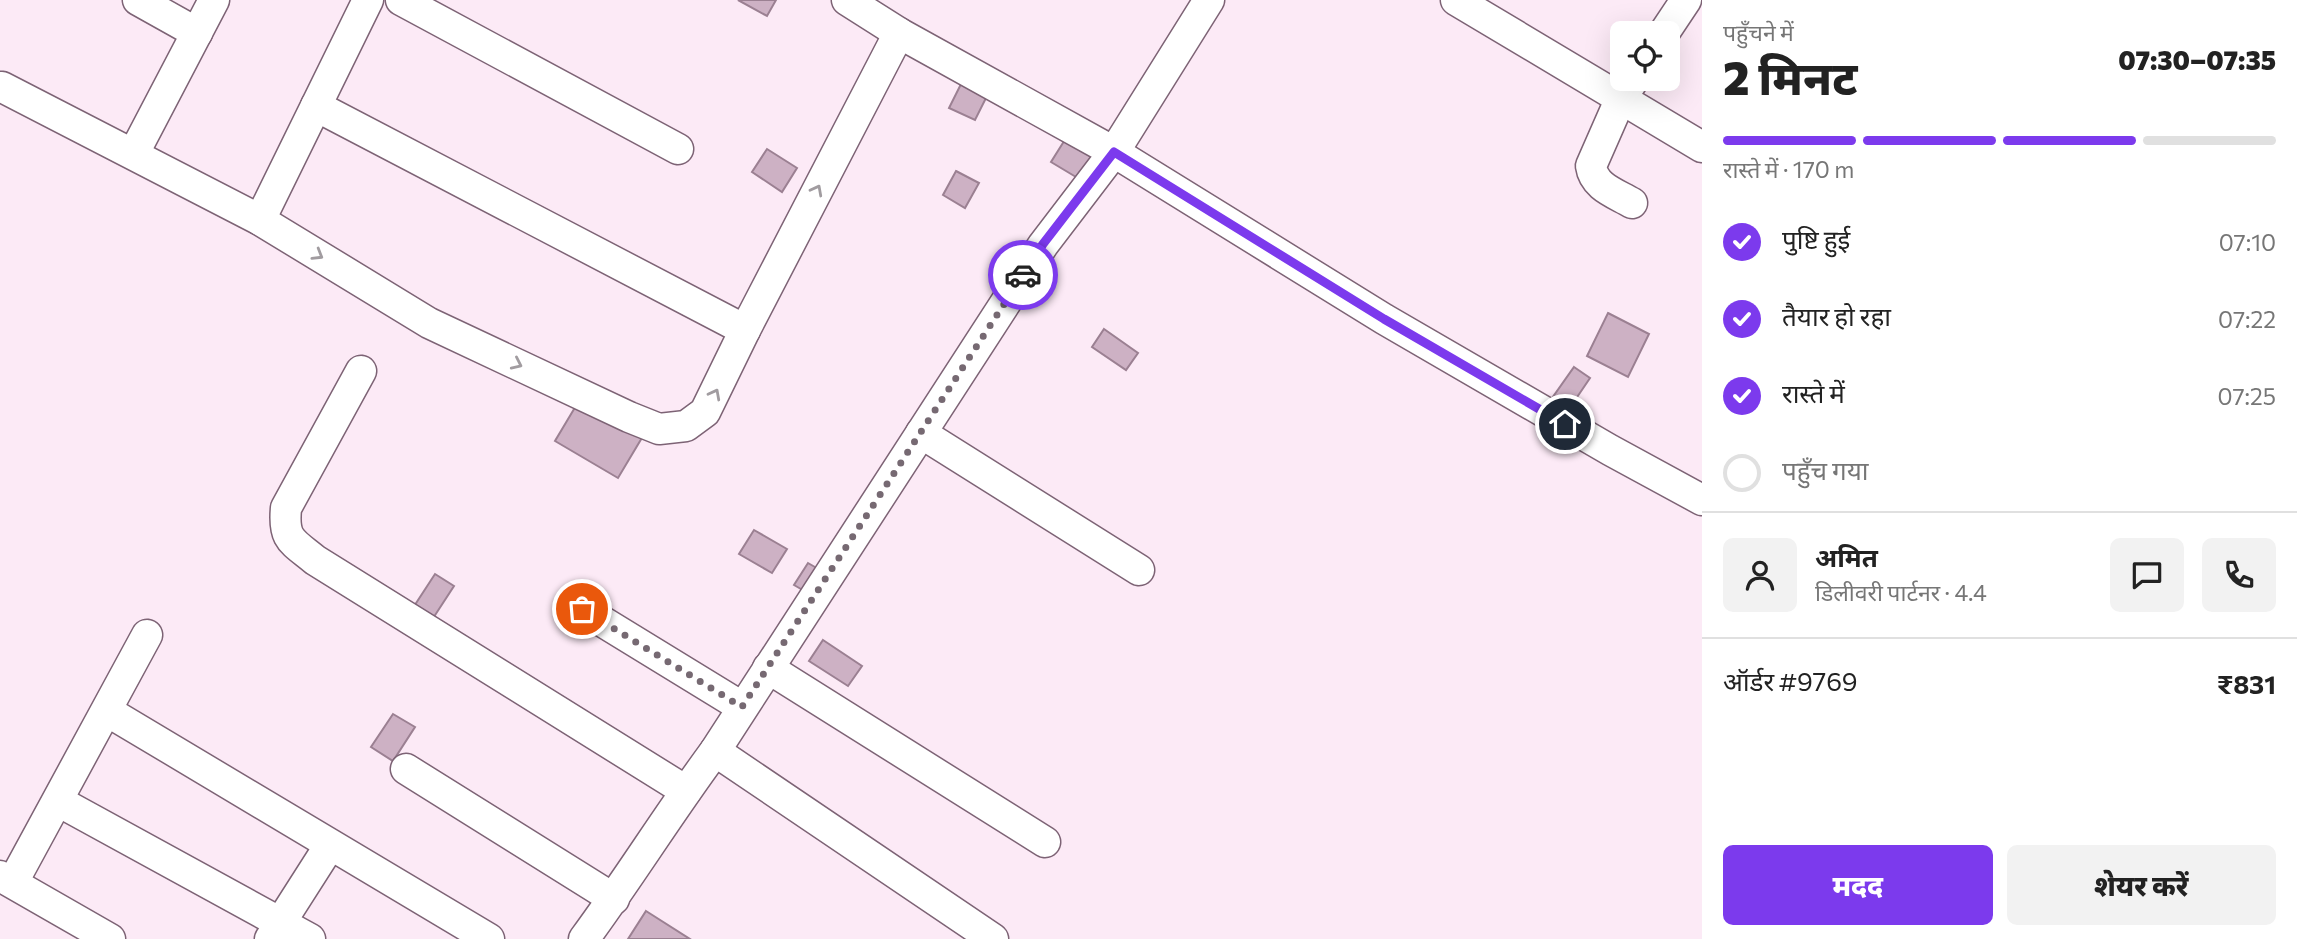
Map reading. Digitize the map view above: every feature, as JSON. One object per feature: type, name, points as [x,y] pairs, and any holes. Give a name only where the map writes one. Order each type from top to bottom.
[{"type":"street","points":[[138,0],[197,33]]},
{"type":"street","points":[[134,153],[214,0]]},
{"type":"street","points":[[260,220],[368,0]]},
{"type":"street","points":[[401,0],[678,149]]},
{"type":"street","points":[[847,0],[900,33],[1114,152],[1384,319],[1610,450],[1700,496]]},
{"type":"street","points":[[584,939],[715,751],[1043,244],[1114,152],[1209,0]]},
{"type":"street","points":[[1456,0],[1610,80]]},
{"type":"street","points":[[1672,21],[1686,0]]},
{"type":"street","points":[[2,87],[260,220],[429,323],[659,429],[686,426],[705,412],[900,33]]},
{"type":"street","points":[[1626,91],[1591,166],[1597,183],[1632,203]]},
{"type":"street","points":[[1630,91],[1702,147]]},
{"type":"street","points":[[316,106],[745,330]]},
{"type":"street","points":[[361,371],[286,508],[284,528],[292,541],[315,560],[686,791]]},
{"type":"street","points":[[921,433],[1139,570]]},
{"type":"street","points":[[582,609],[742,707]]},
{"type":"street","points":[[110,939],[6,879],[58,801],[147,635]]},
{"type":"street","points":[[768,668],[1045,842]]},
{"type":"street","points":[[107,710],[489,939]]},
{"type":"street","points":[[715,751],[993,939]]},
{"type":"street","points":[[406,769],[614,899]]},
{"type":"street","points":[[58,801],[275,930],[310,939]]},
{"type":"street","points":[[275,930],[330,845]]},
{"type":"building","points":[[738,0],[776,0],[767,16]]},
{"type":"building","points":[[962,82],[988,94],[975,120],[949,108]]},
{"type":"building","points":[[1066,138],[1096,156],[1081,180],[1051,162]]},
{"type":"building","points":[[767,149],[797,168],[782,192],[752,172]]},
{"type":"building","points":[[956,171],[979,183],[965,208],[943,195]]},
{"type":"building","points":[[1608,313],[1649,334],[1628,377],[1587,356]]},
{"type":"building","points":[[1104,329],[1138,353],[1126,370],[1092,347]]},
{"type":"building","points":[[1574,367],[1590,378],[1567,412],[1550,401]]},
{"type":"building","points":[[580,399],[643,436],[618,478],[555,441]]},
{"type":"building","points":[[754,530],[787,549],[772,573],[739,554]]},
{"type":"building","points":[[808,563],[827,574],[813,596],[794,585]]},
{"type":"building","points":[[435,574],[454,586],[428,626],[409,614]]},
{"type":"building","points":[[823,640],[862,666],[848,686],[809,661]]},
{"type":"building","points":[[393,714],[415,727],[393,761],[371,747]]},
{"type":"building","points":[[646,911],[690,939],[628,939]]},
{"type":"way so far","points":[[582,609],[742,707],[1023,275]]},
{"type":"route","points":[[1023,275],[1043,244],[1114,152],[1384,319],[1565,424]]}]
